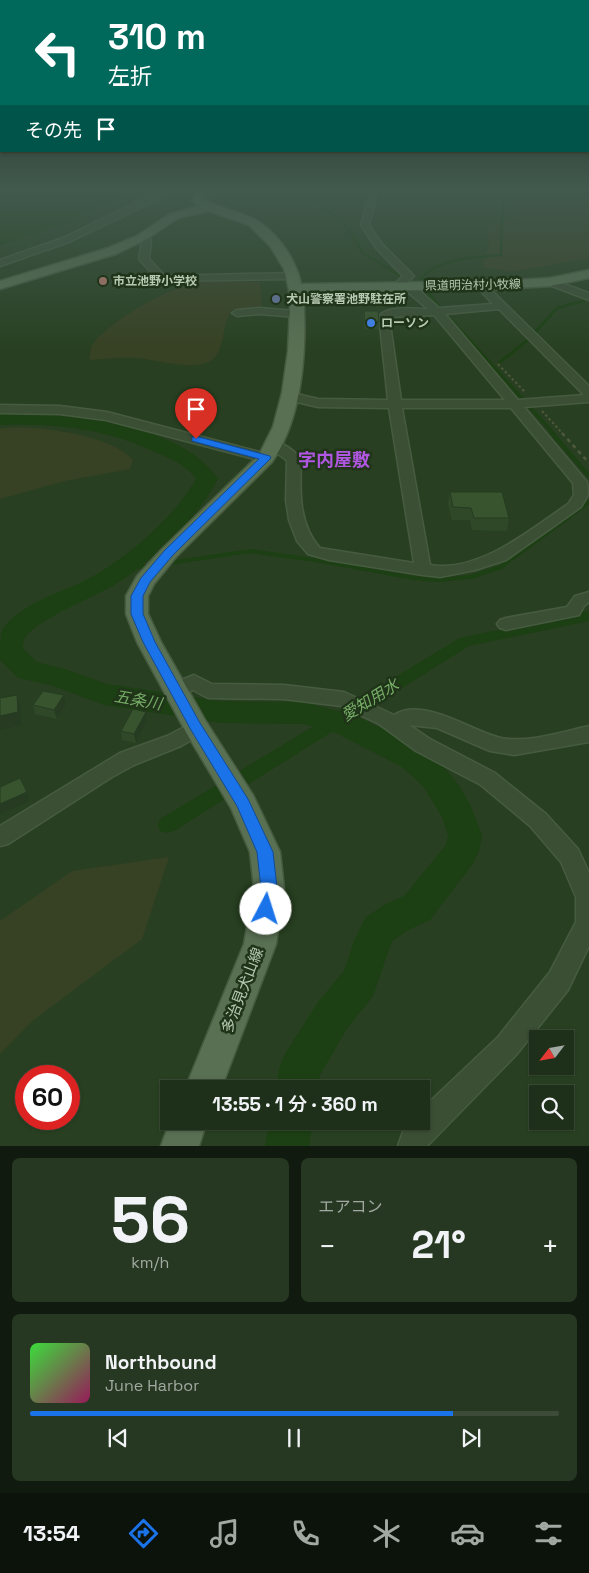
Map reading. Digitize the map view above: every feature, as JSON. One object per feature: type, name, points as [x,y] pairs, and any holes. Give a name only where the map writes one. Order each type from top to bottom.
[{"type":"main road","points":[[0,285],[101,255],[128,243]]},
{"type":"main road","name":"多治見犬山線","points":[[207,1080],[260,944],[269,888],[265,852],[247,811],[196,727],[149,642],[137,614],[137,596],[145,581],[169,553],[270,452],[282,427],[296,353],[296,314],[294,282],[285,260],[272,243]]},
{"type":"main road","name":"県道明治村小牧線","points":[[294,282],[481,286],[550,282],[589,274]]},
{"type":"main road","points":[[180,1146],[186,1130]]},
{"type":"street","points":[[0,263],[56,243]]},
{"type":"street","points":[[146,243],[144,259],[162,279],[294,282]]},
{"type":"street","points":[[0,410],[60,410],[107,416],[270,452],[287,452],[294,460],[293,500],[297,520],[305,541],[314,551],[440,572],[475,565],[500,557],[574,507],[581,495],[580,482],[517,404],[437,312],[406,283],[377,243]]},
{"type":"street","points":[[550,282],[589,297]]},
{"type":"street","points":[[481,286],[589,393]]},
{"type":"street","points":[[423,570],[395,404],[384,316],[389,313],[450,312],[500,306]]},
{"type":"street","points":[[237,313],[260,311],[296,314]]},
{"type":"street","points":[[288,396],[330,404],[517,404],[589,398]]},
{"type":"street","points":[[506,624],[573,611],[577,602],[582,598],[589,597]]},
{"type":"street","points":[[176,691],[194,682],[208,692],[284,692],[344,699],[386,719],[423,746],[488,779],[538,820],[570,856],[588,897],[588,923],[559,980],[507,1046],[415,1136],[412,1146]]},
{"type":"street","points":[[394,725],[406,717],[439,721],[496,745],[514,747],[589,734]]},
{"type":"street","points":[[0,837],[105,770],[127,759],[174,741],[196,727]]},
{"type":"path","points":[[533,403],[589,464]]},
{"type":"shaded area","points":[[489,243],[589,243],[589,258],[511,272],[482,267]]},
{"type":"shaded area","points":[[201,282],[260,282],[262,306],[232,310],[227,321],[221,346],[215,357],[208,362],[189,365],[136,358],[90,360],[92,345],[109,328],[147,303],[173,290]]},
{"type":"shaded area","points":[[16,427],[78,434],[109,444],[133,460],[130,469],[65,481],[0,499],[0,429]]},
{"type":"shaded area","points":[[169,857],[142,939],[31,1022],[0,1054],[0,921],[72,871]]},
{"type":"building","points":[[364,311],[378,311],[379,322],[365,322]]},
{"type":"building","points":[[450,492],[502,492],[509,518],[474,518],[471,508],[453,507]]},
{"type":"building","points":[[43,691],[64,695],[54,710],[33,705]]},
{"type":"building","points":[[17,695],[18,712],[0,716],[0,698]]},
{"type":"building","points":[[133,709],[146,712],[134,734],[121,731]]},
{"type":"building","points":[[20,778],[27,792],[0,804],[0,787]]},
{"type":"waterway","points":[[357,243],[363,253],[425,291],[430,297]]},
{"type":"waterway","points":[[432,297],[421,279],[428,272],[437,266],[458,260],[501,255],[501,243]]},
{"type":"waterway","points":[[429,295],[554,434]]},
{"type":"waterway","points":[[432,295],[434,299]]},
{"type":"waterway","points":[[500,362],[529,339],[557,308],[586,300]]},
{"type":"waterway","name":"五条川","points":[[0,419],[45,418],[66,420],[88,423],[130,434],[151,441],[182,456],[196,465],[207,479],[190,506],[129,563],[102,582],[39,613],[17,629],[10,639],[9,652],[28,671],[55,676],[104,694],[221,712],[304,713],[345,724],[413,758],[434,777],[448,796],[459,817],[465,835],[462,851],[417,908],[397,917],[379,929],[359,983],[332,1016],[300,1069],[298,1080]]},
{"type":"waterway","points":[[552,433],[589,476]]},
{"type":"waterway","points":[[169,563],[251,551],[321,561],[414,578],[438,580],[471,577],[501,567],[589,502]]},
{"type":"waterway","points":[[121,568],[146,566]]},
{"type":"waterway","name":"愛知用水","points":[[167,825],[465,642],[589,616]]},
{"type":"waterway","name":"五条川","points":[[287,1146],[290,1130]]},
{"type":"place","name":"市立池野小学校","points":[[103,281]]},
{"type":"place","name":"犬山警察署池野駐在所","points":[[276,299]]},
{"type":"place","name":"ローソン","points":[[371,323]]},
{"type":"district","name":"字内屋敷","points":[[334,459]]},
{"type":"route","points":[[196,439],[266,458],[169,553],[145,581],[137,596],[137,614],[149,642],[196,727],[243,803],[265,852],[269,888],[266,909]]}]
